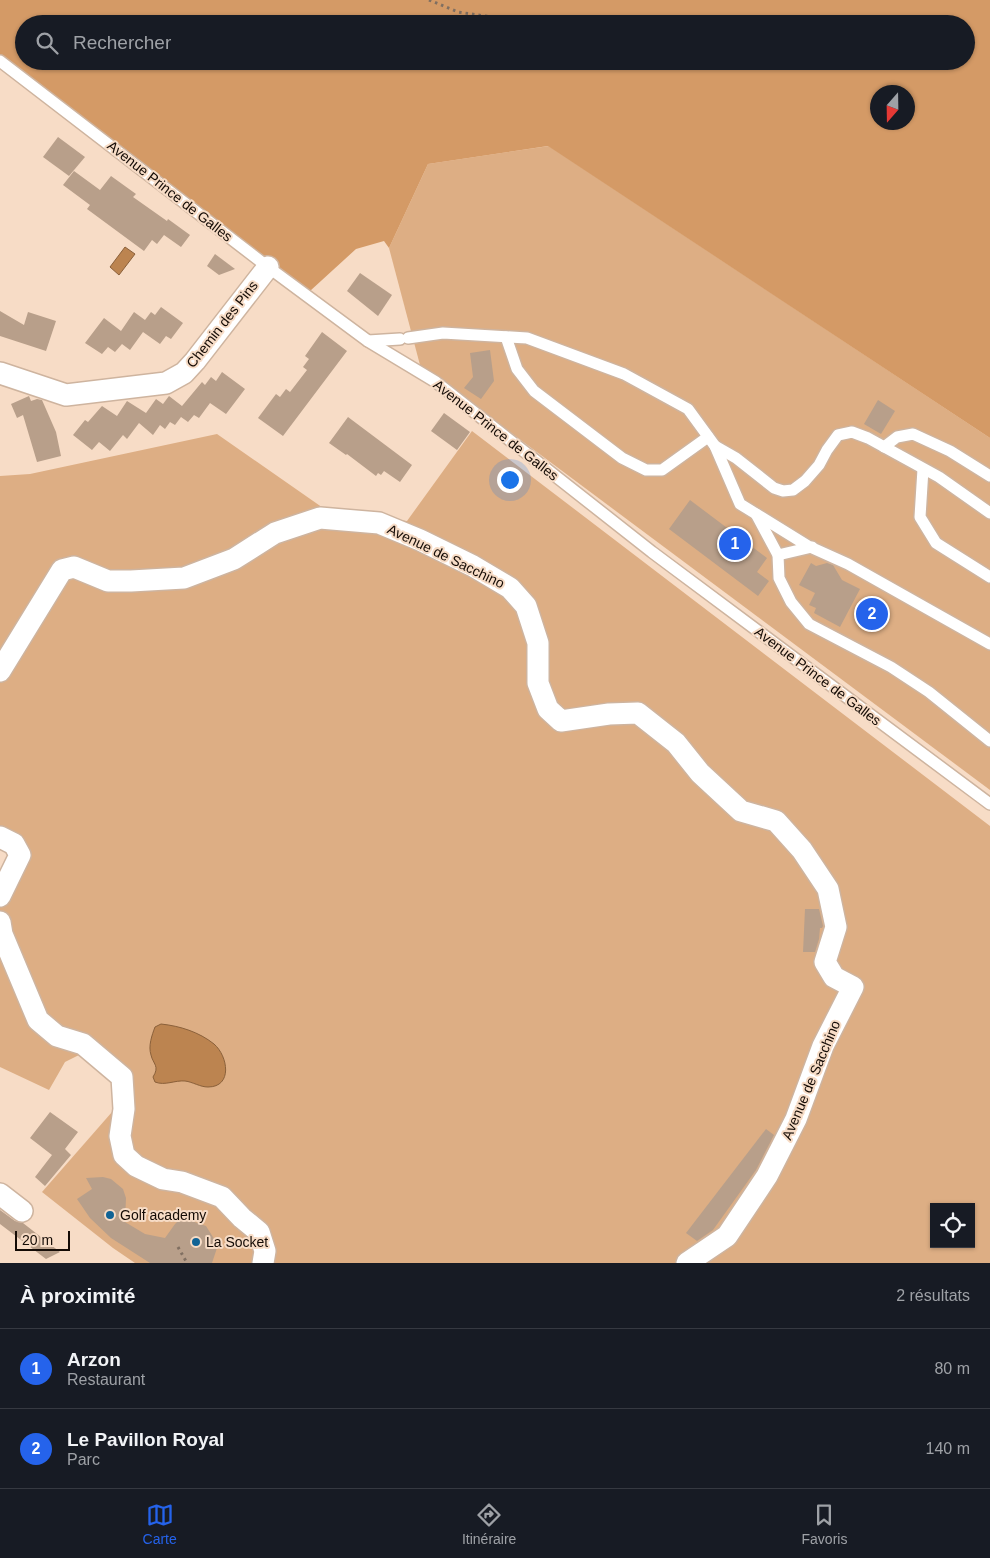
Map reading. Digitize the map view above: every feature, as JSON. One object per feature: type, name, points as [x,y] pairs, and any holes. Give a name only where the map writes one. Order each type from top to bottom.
[{"type":"street","name":"Chemin des Pins","points":[[0,373],[66,396],[166,383],[184,373],[195,362],[268,267]]},
{"type":"street","name":"Avenue de Sacchino","points":[[0,671],[62,570],[74,567],[108,581],[131,582],[184,578],[234,559],[275,532],[320,518],[379,523],[420,540],[472,566],[510,588],[526,606],[538,643],[538,684],[548,710],[561,721],[609,714],[638,713],[676,743],[700,773],[741,811],[776,821],[802,850],[828,889],[836,927],[825,962],[834,977],[853,987],[823,1046],[796,1119],[767,1176],[727,1236],[687,1263]]},
{"type":"street","points":[[0,837],[14,844],[20,855],[0,896]]},
{"type":"street","points":[[0,922],[2,934],[38,1020],[57,1036],[83,1044],[122,1077],[124,1109],[120,1136],[124,1155],[136,1166],[162,1180],[182,1182],[222,1198],[259,1232],[265,1251],[263,1263]]},
{"type":"street","points":[[0,1194],[22,1211]]},
{"type":"lane","name":"Avenue Prince de Galles","points":[[0,61],[268,267],[368,341],[436,382],[652,552],[990,804]]},
{"type":"lane","points":[[368,341],[443,332],[527,338],[624,374],[688,409],[711,441],[740,504],[812,547],[848,564],[990,644]]},
{"type":"lane","points":[[506,336],[517,369],[534,391],[622,458],[646,470],[662,470],[711,441]]},
{"type":"lane","points":[[711,441],[774,488],[783,491],[793,490],[805,482],[819,465],[838,435],[852,432],[868,438],[939,478],[990,513]]},
{"type":"lane","points":[[884,447],[897,438],[913,434],[950,451],[990,476]]},
{"type":"lane","points":[[923,469],[920,517],[936,542],[990,577]]},
{"type":"lane","points":[[756,514],[778,555],[779,578],[791,602],[809,624],[891,666],[929,692],[990,741]]},
{"type":"lane","points":[[778,555],[812,547]]},
{"type":"path","points":[[429,0],[458,12],[478,15]]},
{"type":"path","points":[[178,1247],[187,1263]]},
{"type":"shaded area","points":[[0,0],[990,0],[990,438],[548,146],[428,164],[389,248],[384,241],[356,249],[310,291],[17,70],[975,70],[975,15],[15,15],[15,68],[0,57]]},
{"type":"shaded area","points":[[549,146],[990,438],[990,790],[420,365],[389,248],[428,164]]},
{"type":"shaded area","points":[[125,247],[135,254],[119,275],[110,267]]},
{"type":"shaded area","points":[[472,431],[990,826],[990,1263],[135,1263],[42,1192],[112,1112],[120,1093],[113,1075],[93,1061],[79,1055],[65,1062],[49,1090],[0,1067],[0,878],[13,851],[0,844],[0,476],[30,474],[217,434],[326,510],[407,521]]},
{"type":"shaded area","points":[[161,1024],[189,1030],[214,1044],[219,1049],[225,1063],[225,1077],[221,1082],[216,1086],[208,1087],[185,1081],[155,1082],[153,1077],[156,1068],[150,1052],[150,1044],[155,1027]]},
{"type":"building","points":[[58,137],[85,157],[69,176],[43,157]]},
{"type":"building","points":[[74,171],[100,190],[111,176],[136,194],[133,197],[190,235],[181,247],[164,235],[157,244],[152,240],[144,251],[87,209],[90,205],[63,185]]},
{"type":"building","points":[[215,254],[235,269],[219,275],[207,266]]},
{"type":"building","points":[[360,273],[392,295],[378,316],[347,291]]},
{"type":"building","points":[[161,307],[183,323],[171,339],[166,336],[160,344],[143,332],[130,350],[122,344],[115,352],[108,347],[102,354],[85,343],[104,318],[121,331],[134,312],[145,320],[151,312],[155,315]]},
{"type":"building","points":[[0,311],[24,325],[28,312],[56,321],[46,351],[0,336]]},
{"type":"building","points":[[322,332],[347,351],[283,436],[258,418],[276,394],[280,397],[286,389],[290,392],[307,370],[303,367],[309,359],[305,356]]},
{"type":"building","points":[[490,350],[494,381],[481,399],[464,388],[473,377],[470,353]]},
{"type":"building","points":[[222,372],[245,389],[226,414],[210,403],[199,418],[194,415],[188,422],[181,417],[175,425],[170,422],[165,429],[160,425],[153,435],[139,423],[127,439],[123,435],[110,451],[99,442],[92,450],[73,435],[85,420],[88,422],[102,406],[117,416],[127,401],[146,413],[156,399],[163,404],[169,396],[182,406],[202,382],[205,385],[211,377],[216,381]]},
{"type":"building","points":[[29,396],[31,401],[42,400],[56,432],[61,456],[37,462],[23,415],[17,418],[11,404]]},
{"type":"building","points":[[878,400],[895,411],[881,434],[864,424]]},
{"type":"building","points":[[444,413],[470,432],[457,450],[431,431]]},
{"type":"building","points":[[348,417],[412,465],[400,482],[384,471],[381,475],[378,473],[376,476],[329,443]]},
{"type":"building","points":[[690,500],[767,558],[757,572],[769,581],[758,596],[669,529]]},
{"type":"building","points":[[811,563],[816,566],[827,563],[833,565],[842,580],[860,589],[840,627],[814,613],[816,608],[809,605],[815,593],[799,585]]},
{"type":"building","points":[[805,909],[819,909],[823,926],[820,928],[815,952],[803,952]]},
{"type":"building","points":[[50,1112],[78,1132],[65,1149],[71,1155],[45,1186],[35,1177],[52,1155],[30,1138]]},
{"type":"building","points":[[766,1129],[774,1135],[756,1170],[713,1230],[697,1241],[686,1233]]},
{"type":"building","points":[[103,1177],[111,1179],[123,1189],[126,1198],[125,1222],[145,1234],[165,1238],[178,1221],[186,1219],[206,1226],[218,1245],[212,1263],[150,1263],[111,1238],[90,1218],[77,1199],[92,1189],[86,1178]]},
{"type":"building","points":[[0,1210],[15,1221],[23,1223],[60,1252],[46,1259],[0,1224]]},
{"type":"place","name":"Arzon","points":[[735,544]]},
{"type":"place","name":"Le Pavillon Royal","points":[[872,614]]},
{"type":"place","name":"Golf academy","points":[[110,1215]]},
{"type":"place","name":"La Socket","points":[[196,1242]]}]
